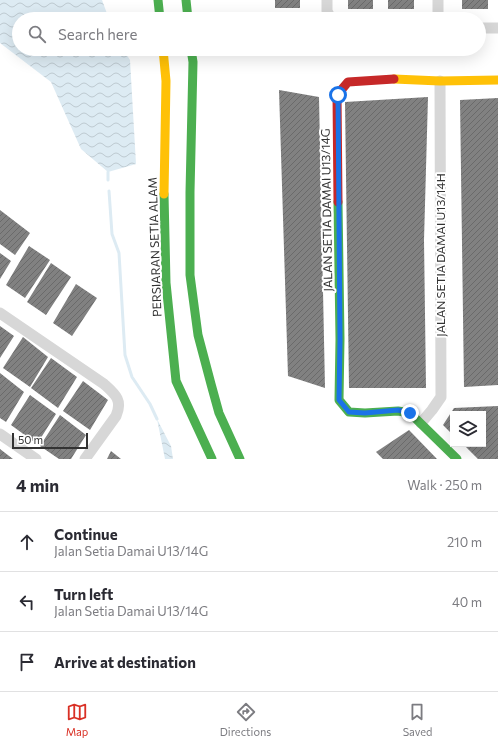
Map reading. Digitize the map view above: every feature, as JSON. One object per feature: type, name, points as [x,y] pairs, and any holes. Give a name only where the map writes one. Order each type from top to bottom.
[{"type":"main road","points":[[158,0],[159,12]]},
{"type":"main road","points":[[186,0],[187,12]]},
{"type":"main road","name":"PERSIARAN SETIA ALAM","points":[[164,56],[166,81],[163,174],[166,283],[176,381],[212,459]]},
{"type":"main road","points":[[192,56],[190,275],[198,335],[211,384],[219,413],[240,459]]},
{"type":"main road","name":"JALAN SETIA DAMAI U13/14G","points":[[421,423],[410,413],[398,410],[365,413],[349,412],[339,400],[338,95],[348,82],[398,79],[440,81],[498,80]]},
{"type":"main road","points":[[421,423],[457,459]]},
{"type":"street","points":[[327,0],[328,12]]},
{"type":"street","points":[[438,0],[438,12]]},
{"type":"street","points":[[486,28],[498,28]]},
{"type":"street","name":"JALAN SETIA DAMAI U13/14H","points":[[421,423],[441,397],[440,81]]},
{"type":"street","points":[[0,313],[104,384],[113,391],[119,400],[119,409],[116,416],[85,459]]},
{"type":"street","points":[[0,434],[36,459]]},
{"type":"water","points":[[0,0],[102,0],[106,12],[12,12],[12,52],[0,43]]},
{"type":"water","points":[[17,56],[127,56],[130,60],[136,164],[108,172],[81,149],[51,82]]},
{"type":"water","points":[[157,419],[171,446],[173,459],[165,459]]},
{"type":"building","points":[[275,0],[300,0],[300,8],[275,8]]},
{"type":"building","points":[[348,0],[373,0],[373,9],[348,9]]},
{"type":"building","points":[[388,0],[414,0],[414,9],[388,9]]},
{"type":"building","points":[[462,0],[488,0],[488,9],[462,9]]},
{"type":"building","points":[[279,90],[319,97],[325,388],[288,376]]},
{"type":"building","points":[[428,97],[424,240],[426,388],[349,388],[345,102]]},
{"type":"building","points":[[498,98],[498,385],[464,387],[460,100]]},
{"type":"building","points":[[0,210],[30,233],[15,255],[0,244]]},
{"type":"building","points":[[29,246],[50,260],[25,298],[6,285]]},
{"type":"building","points":[[0,253],[11,261],[0,279]]},
{"type":"building","points":[[51,263],[71,277],[46,315],[27,302]]},
{"type":"building","points":[[76,284],[97,298],[72,336],[53,323]]},
{"type":"building","points":[[0,326],[14,336],[0,358]]},
{"type":"building","points":[[23,337],[48,357],[30,387],[3,368]]},
{"type":"building","points":[[51,358],[77,377],[58,408],[31,388]]},
{"type":"building","points":[[0,373],[24,392],[6,422],[0,418]]},
{"type":"building","points":[[83,381],[108,400],[90,430],[63,411]]},
{"type":"building","points":[[30,395],[56,414],[37,444],[11,425]]},
{"type":"building","points":[[498,406],[498,459],[478,459],[466,447],[486,447],[486,411],[452,411],[454,408]]},
{"type":"building","points":[[450,414],[450,432],[443,425]]},
{"type":"building","points":[[60,415],[86,435],[71,459],[59,459],[40,446]]},
{"type":"building","points":[[409,430],[437,459],[383,459],[376,452]]},
{"type":"building","points":[[0,449],[13,459],[0,459]]},
{"type":"building","points":[[111,451],[121,459],[107,459]]},
{"type":"waterway","points":[[108,172],[108,180]]},
{"type":"waterway","points":[[109,191],[112,234],[119,253],[125,355],[132,377],[150,404],[157,419]]},
{"type":"traffic: fast","points":[[158,0],[159,12]]},
{"type":"traffic: fast","points":[[186,0],[187,12]]},
{"type":"traffic: fast","points":[[192,56],[190,275],[198,335],[211,384],[219,413],[240,459]]},
{"type":"traffic: fast","points":[[164,194],[166,283],[176,381],[212,459]]},
{"type":"traffic: fast","points":[[338,202],[340,339],[339,400],[349,412],[365,413],[398,411],[410,413],[457,459]]},
{"type":"traffic: slow","points":[[164,56],[166,81],[164,194]]},
{"type":"traffic: slow","points":[[394,79],[440,81],[498,80]]},
{"type":"traffic: jam","points":[[338,202],[337,95],[348,82],[394,79]]},
{"type":"route","points":[[338,95],[339,400],[349,412],[365,413],[398,410],[410,413]]}]
